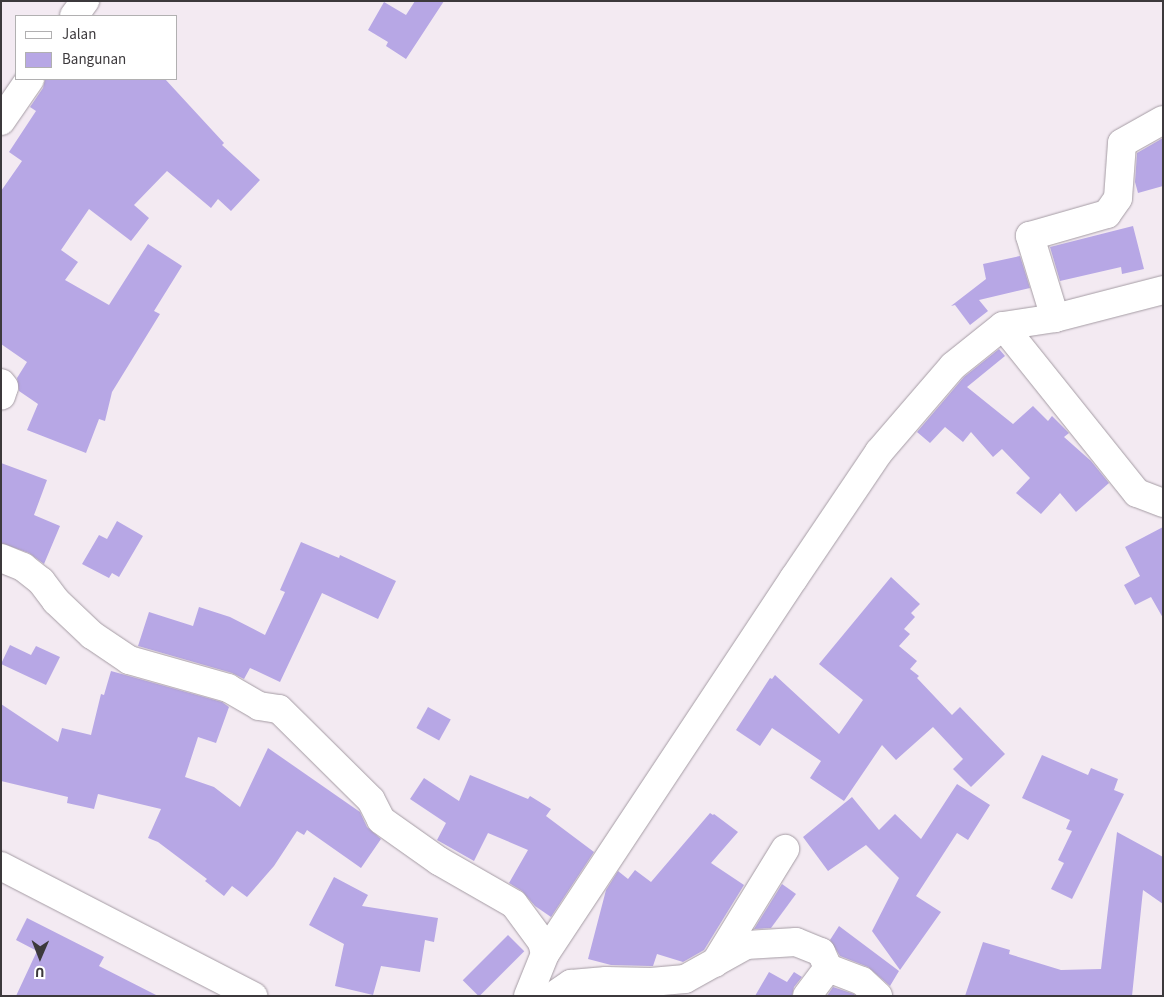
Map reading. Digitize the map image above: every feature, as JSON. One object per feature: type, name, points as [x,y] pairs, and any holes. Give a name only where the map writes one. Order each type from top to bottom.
[{"type":"street","points":[[75,15],[85,1]]},
{"type":"street","points":[[1,120],[29,80]]},
{"type":"street","points":[[1055,318],[1030,236],[1106,214],[1118,198],[1122,143],[1163,120]]},
{"type":"street","points":[[528,996],[544,948],[879,452],[953,366],[1003,326],[1055,318],[1163,290]]},
{"type":"street","points":[[1003,326],[1137,493],[1163,503]]},
{"type":"street","points":[[1,383],[4,387],[1,396]]},
{"type":"street","points":[[1,558],[23,567],[41,582],[56,601],[92,635],[129,660],[228,688],[259,706],[279,710],[371,800],[381,820],[440,861],[514,904],[544,948]]},
{"type":"street","points":[[714,964],[785,849]]},
{"type":"street","points":[[1,866],[253,996]]},
{"type":"street","points":[[553,996],[572,984],[606,988],[685,979],[746,945],[796,942],[821,952],[828,968],[862,981],[878,996]]},
{"type":"street","points":[[807,996],[828,968]]},
{"type":"building","points":[[415,1],[444,1],[406,59],[386,46],[388,42],[368,30],[384,2],[406,15]]},
{"type":"building","points":[[45,80],[166,80],[224,143],[222,145],[260,180],[231,211],[218,199],[211,208],[167,171],[134,205],[149,218],[131,241],[89,209],[61,250],[78,262],[65,280],[109,305],[148,244],[182,266],[154,311],[160,314],[112,392],[105,421],[99,419],[86,453],[27,430],[38,404],[19,391],[17,378],[27,362],[1,344],[1,191],[22,161],[9,152],[36,111],[30,107],[43,88]]},
{"type":"building","points":[[1163,138],[1163,186],[1138,193],[1135,182],[1137,153]]},
{"type":"building","points":[[1133,226],[1144,269],[1122,274],[1121,267],[1060,281],[1050,247]]},
{"type":"building","points":[[1020,256],[1030,288],[979,300],[988,311],[970,325],[955,305],[951,306],[986,279],[983,264]]},
{"type":"building","points":[[999,349],[1005,356],[967,387],[1013,424],[1033,406],[1048,421],[1052,416],[1069,433],[1064,437],[1091,461],[1109,483],[1076,512],[1060,493],[1041,514],[1016,493],[1030,478],[1002,449],[993,457],[971,432],[963,442],[945,427],[930,443],[917,432],[964,377]]},
{"type":"building","points":[[1,463],[47,480],[34,515],[60,526],[44,564],[29,553],[1,543]]},
{"type":"building","points":[[117,521],[143,536],[119,577],[112,573],[109,578],[82,564],[99,535],[107,539]]},
{"type":"building","points":[[1163,527],[1163,618],[1151,597],[1135,605],[1124,585],[1140,576],[1125,547]]},
{"type":"building","points":[[301,542],[339,558],[340,555],[396,581],[378,619],[322,593],[280,682],[250,668],[244,679],[232,673],[138,646],[149,612],[193,626],[199,607],[230,617],[265,635],[285,592],[280,590]]},
{"type":"building","points":[[891,577],[920,604],[911,613],[915,617],[904,629],[910,634],[899,646],[917,661],[910,669],[919,676],[917,678],[952,715],[960,707],[1005,754],[971,787],[953,769],[963,759],[933,727],[896,760],[882,745],[844,801],[810,778],[821,761],[772,728],[760,746],[736,730],[770,678],[772,679],[775,675],[839,734],[863,700],[819,664]]},
{"type":"building","points":[[10,645],[31,655],[36,646],[60,657],[46,685],[1,664]]},
{"type":"building","points":[[111,671],[222,702],[229,707],[216,743],[198,737],[185,777],[214,787],[240,807],[268,748],[360,812],[367,827],[381,839],[361,868],[307,830],[304,835],[297,831],[274,866],[247,897],[232,886],[224,896],[205,881],[207,879],[158,842],[148,838],[161,809],[98,794],[94,809],[67,803],[68,797],[1,781],[1,704],[58,742],[62,728],[91,735],[101,694],[104,695]]},
{"type":"building","points":[[428,707],[451,720],[439,741],[416,728]]},
{"type":"building","points":[[1042,755],[1088,775],[1091,768],[1118,779],[1114,790],[1124,794],[1072,899],[1051,889],[1064,863],[1058,860],[1072,831],[1066,829],[1070,820],[1022,798]]},
{"type":"building","points":[[470,775],[528,799],[530,796],[551,809],[546,816],[594,852],[551,917],[535,906],[522,891],[509,883],[528,850],[488,833],[474,861],[437,840],[446,823],[410,799],[424,778],[459,801]]},
{"type":"building","points":[[957,784],[990,805],[968,840],[957,833],[916,896],[941,912],[900,970],[872,931],[899,878],[866,845],[828,871],[803,837],[852,797],[879,830],[895,814],[921,839]]},
{"type":"building","points":[[710,813],[738,832],[711,863],[744,885],[704,950],[683,962],[657,954],[653,966],[611,965],[588,959],[606,890],[618,871],[628,879],[635,870],[651,882]]},
{"type":"building","points":[[1117,832],[1163,857],[1163,904],[1143,890],[1132,996],[965,996],[983,942],[1010,950],[1009,954],[1061,970],[1101,969]]},
{"type":"building","points":[[334,877],[368,895],[362,906],[438,918],[434,942],[425,940],[420,972],[381,966],[373,995],[335,986],[344,944],[309,925]]},
{"type":"building","points":[[782,884],[796,894],[771,928],[754,929]]},
{"type":"building","points":[[27,918],[104,957],[99,966],[158,996],[16,996],[37,951],[16,940]]},
{"type":"building","points":[[839,926],[899,971],[890,986],[868,967],[840,956],[830,940]]},
{"type":"building","points":[[508,935],[524,951],[480,996],[463,980]]},
{"type":"building","points":[[769,972],[787,982],[794,972],[802,977],[794,987],[792,996],[755,996]]},
{"type":"building","points":[[833,987],[854,994],[855,996],[827,996]]}]
